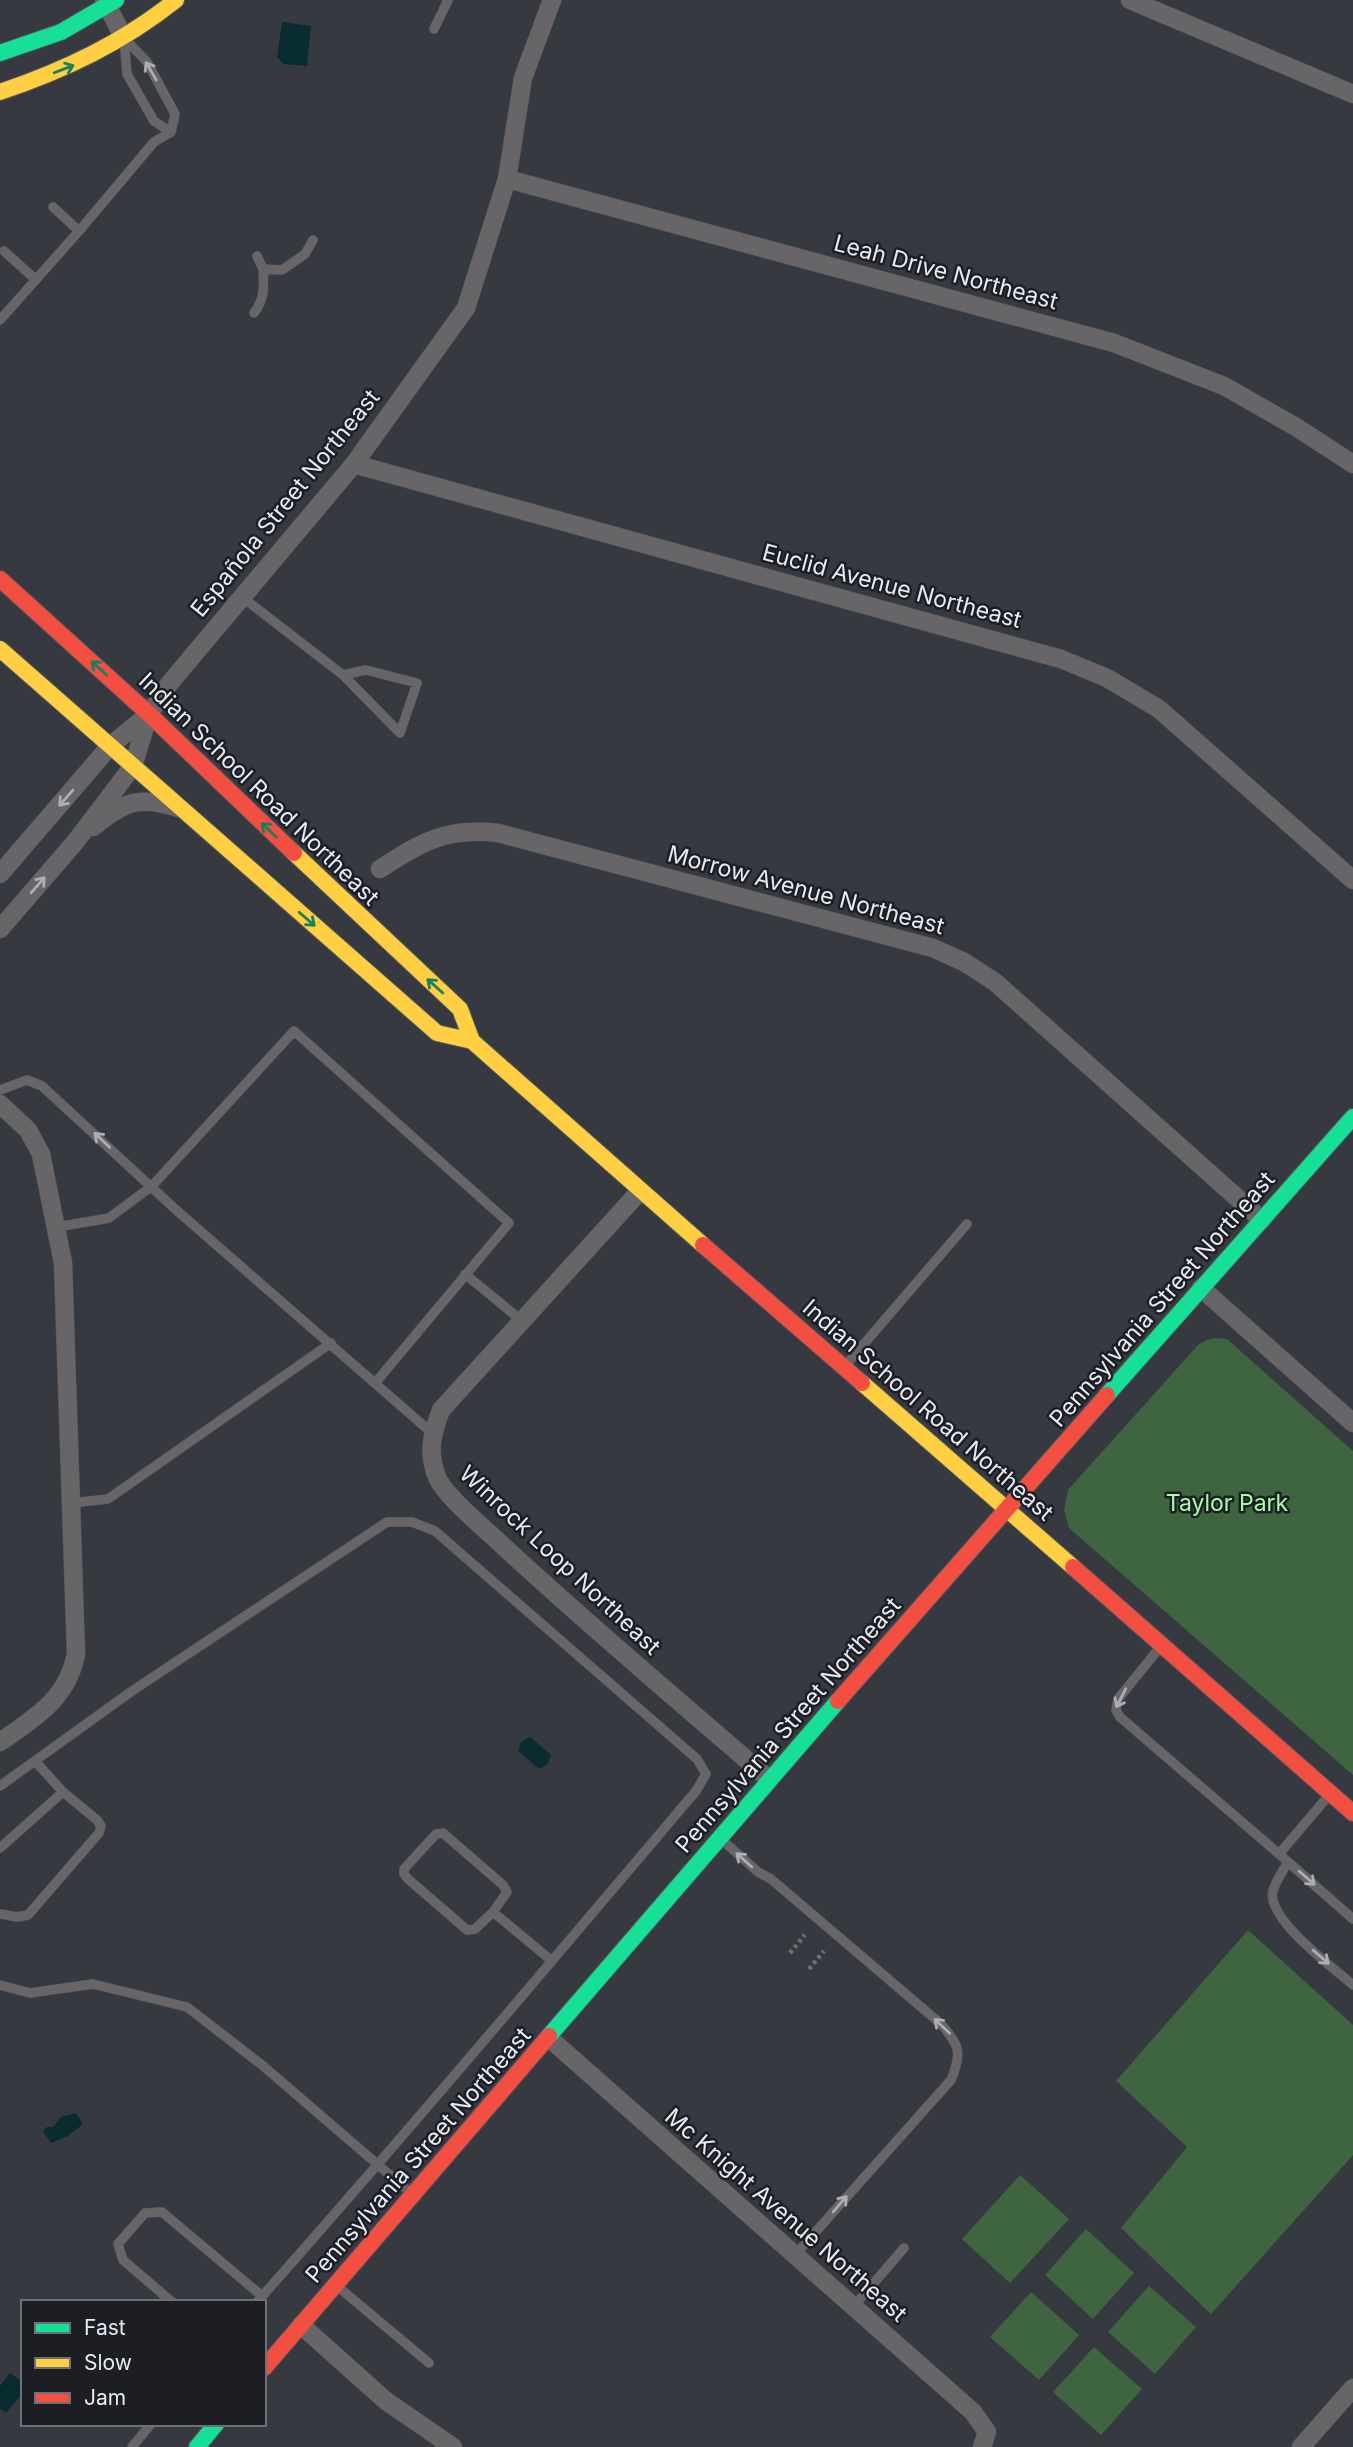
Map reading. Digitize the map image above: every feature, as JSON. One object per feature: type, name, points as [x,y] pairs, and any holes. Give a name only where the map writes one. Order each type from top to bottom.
[{"type":"street","points":[[0,92],[76,65],[124,38],[176,0]]},
{"type":"street","name":"Española Street Northeast","points":[[149,714],[169,684],[354,464],[466,308],[507,179],[523,78],[552,0]]},
{"type":"street","points":[[1130,0],[1353,94]]},
{"type":"street","points":[[0,53],[61,32],[109,2],[124,38]]},
{"type":"street","name":"Leah Drive Northeast","points":[[507,179],[1114,344],[1224,386],[1296,427],[1353,464]]},
{"type":"street","name":"Euclid Avenue Northeast","points":[[354,464],[1062,659],[1107,678],[1159,709],[1353,880]]},
{"type":"street","name":"Indian School Road Northeast","points":[[0,579],[149,714],[374,931],[460,1009],[472,1041],[1353,1813]]},
{"type":"street","name":"Indian School Road Northeast","points":[[0,649],[437,1033],[472,1041]]},
{"type":"street","points":[[0,874],[110,746],[149,714]]},
{"type":"street","points":[[0,929],[76,841],[133,766],[149,714]]},
{"type":"street","points":[[76,841],[111,812],[131,802],[161,803],[182,810]]},
{"type":"street","name":"Morrow Avenue Northeast","points":[[380,869],[418,845],[447,834],[471,831],[498,833],[933,948],[964,962],[995,982],[1262,1220]]},
{"type":"street","points":[[0,1104],[28,1130],[41,1153],[63,1264],[76,1654],[73,1670],[56,1700],[0,1742]]},
{"type":"street","name":"Pennsylvania Street Northeast","points":[[266,2366],[769,1779],[1353,1117]]},
{"type":"street","points":[[432,1433],[441,1410],[640,1191]]},
{"type":"street","points":[[1201,1288],[1353,1423]]},
{"type":"street","name":"Winrock Loop Northeast","points":[[432,1433],[432,1460],[438,1480],[462,1508],[551,1590],[769,1779]]},
{"type":"street","name":"Mc Knight Avenue Northeast","points":[[549,2038],[973,2412],[985,2439]]},
{"type":"street","points":[[301,2325],[386,2401],[453,2447]]},
{"type":"street","points":[[1301,2447],[1353,2388]]},
{"type":"street","points":[[197,2447],[214,2426]]},
{"type":"lane","points":[[434,29],[448,0]]},
{"type":"lane","points":[[124,38],[127,74],[153,121],[171,132]]},
{"type":"lane","points":[[0,320],[154,142],[171,132],[176,114],[147,62],[124,38]]},
{"type":"lane","points":[[53,207],[79,231]]},
{"type":"lane","points":[[263,269],[282,270],[304,254],[313,240]]},
{"type":"lane","points":[[4,251],[36,280]]},
{"type":"lane","points":[[254,313],[265,292],[263,269],[257,256]]},
{"type":"lane","points":[[242,597],[343,675],[400,733],[417,683],[366,670],[343,675]]},
{"type":"lane","points":[[57,1227],[109,1218],[152,1186],[294,1031],[509,1223],[376,1382]]},
{"type":"lane","points":[[0,1090],[27,1080],[41,1086],[193,1224],[432,1433]]},
{"type":"lane","points":[[844,1367],[967,1224]]},
{"type":"lane","points":[[466,1273],[522,1321]]},
{"type":"lane","points":[[71,1503],[107,1499],[331,1343]]},
{"type":"lane","points":[[0,1786],[132,1691],[387,1521],[412,1522],[435,1531],[686,1749],[697,1759],[706,1774],[696,1791],[552,1961],[260,2299],[162,2212],[145,2213],[118,2244],[123,2260],[170,2300]]},
{"type":"lane","points":[[1163,1644],[1118,1699],[1116,1710],[1120,1717],[1353,1919]]},
{"type":"lane","points":[[0,1914],[17,1917],[28,1915],[99,1833],[101,1826],[64,1792],[36,1761]]},
{"type":"lane","points":[[0,1848],[64,1792]]},
{"type":"lane","points":[[1279,1854],[1331,1793]]},
{"type":"lane","points":[[443,1833],[503,1885],[507,1892],[493,1912],[475,1929],[467,1930],[408,1879],[404,1869],[436,1834],[443,1833]]},
{"type":"lane","points":[[720,1838],[942,2024],[953,2037],[958,2050],[959,2062],[951,2080],[795,2255]]},
{"type":"lane","points":[[1288,1862],[1273,1891],[1273,1903],[1298,1937],[1353,1985]]},
{"type":"lane","points":[[493,1912],[552,1961]]},
{"type":"lane","points":[[0,1985],[30,1993],[93,1984],[187,2007],[262,2065],[413,2196]]},
{"type":"lane","points":[[853,2307],[904,2248]]},
{"type":"lane","points":[[336,2285],[429,2363]]},
{"type":"lane","points":[[132,2447],[149,2426]]},
{"type":"path","points":[[790,1953],[805,1935]]},
{"type":"path","points":[[808,1969],[824,1951]]},
{"type":"green space","name":"Taylor Park","points":[[1215,1338],[1227,1339],[1353,1451],[1353,1775],[1069,1528],[1064,1510],[1068,1490],[1198,1345]]},
{"type":"green space","points":[[1248,1930],[1353,2025],[1353,2155],[1211,2314],[1121,2228],[1187,2147],[1116,2081]]},
{"type":"green space","points":[[1020,2175],[1069,2219],[1010,2283],[962,2239]]},
{"type":"green space","points":[[1086,2229],[1134,2273],[1093,2319],[1045,2275]]},
{"type":"green space","points":[[1149,2286],[1196,2327],[1155,2374],[1108,2332]]},
{"type":"green space","points":[[1031,2292],[1079,2335],[1039,2380],[990,2337]]},
{"type":"green space","points":[[1094,2347],[1142,2389],[1101,2435],[1053,2392]]},
{"type":"shaded area","points":[[282,22],[311,26],[307,66],[283,64],[277,57]]},
{"type":"shaded area","points":[[530,1737],[551,1755],[548,1764],[539,1769],[518,1751],[521,1742]]},
{"type":"shaded area","points":[[76,2113],[83,2124],[68,2136],[51,2143],[43,2131],[47,2127],[53,2127],[61,2117]]},
{"type":"shaded area","points":[[10,2373],[21,2381],[20,2396],[6,2413],[0,2409],[0,2386]]},
{"type":"traffic: fast","points":[[0,53],[61,32],[116,0]]},
{"type":"traffic: fast","points":[[1107,1395],[1353,1117]]},
{"type":"traffic: fast","points":[[549,2036],[838,1701]]},
{"type":"traffic: fast","points":[[197,2447],[214,2426]]},
{"type":"traffic: slow","points":[[0,92],[92,54],[135,29],[176,0]]},
{"type":"traffic: slow","points":[[0,649],[437,1033],[472,1041]]},
{"type":"traffic: slow","points":[[294,853],[460,1009],[472,1041],[703,1245]]},
{"type":"traffic: slow","points":[[862,1383],[1073,1567]]},
{"type":"traffic: jam","points":[[0,579],[149,714],[294,853]]},
{"type":"traffic: jam","points":[[703,1245],[862,1383]]},
{"type":"traffic: jam","points":[[838,1701],[1107,1395]]},
{"type":"traffic: jam","points":[[1073,1567],[1353,1813]]},
{"type":"traffic: jam","points":[[266,2366],[549,2036]]}]
